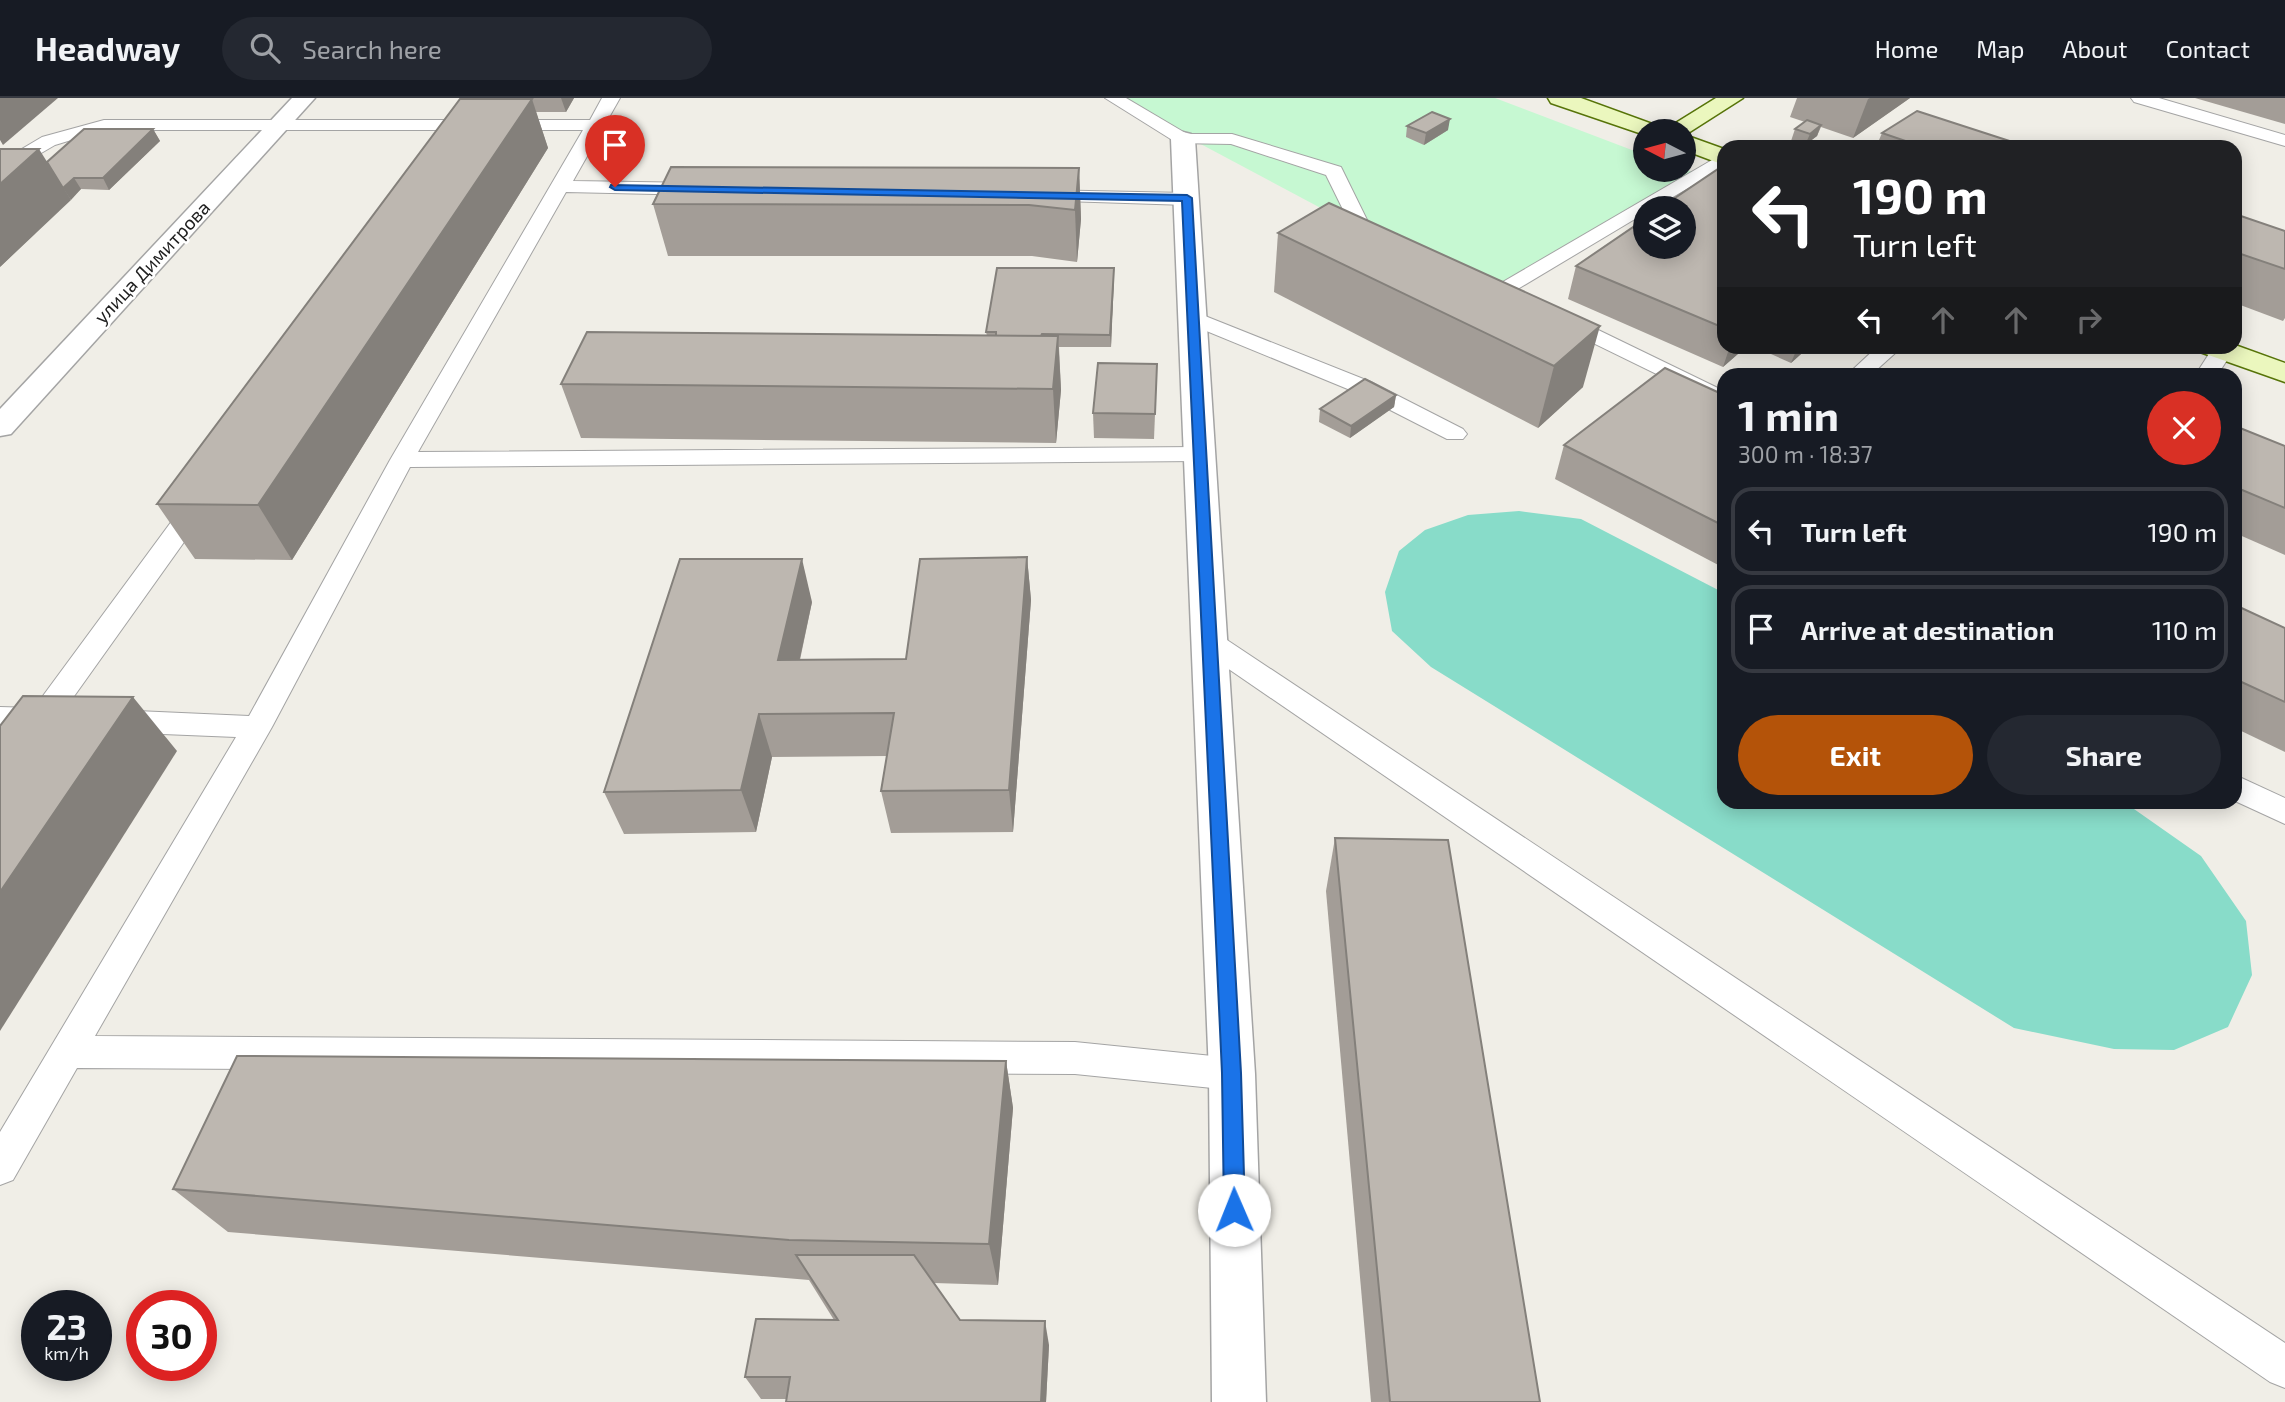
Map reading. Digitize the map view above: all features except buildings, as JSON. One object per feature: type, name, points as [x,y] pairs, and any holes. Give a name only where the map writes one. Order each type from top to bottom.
[{"type":"main road","points":[[1696,119],[1732,98]]},
{"type":"main road","points":[[1569,99],[1633,123]]},
{"type":"main road","points":[[1696,147],[1717,155]]},
{"type":"main road","points":[[2213,357],[2285,373]]},
{"type":"street","name":"улица Димитрова","points":[[0,427],[304,98]]},
{"type":"street","points":[[1183,139],[1195,318],[1208,641],[1231,1073],[1238,1402]]},
{"type":"lane","points":[[456,148],[492,98]]},
{"type":"lane","points":[[0,1167],[70,1052],[257,727],[402,460],[611,98]]},
{"type":"lane","points":[[1114,98],[1183,139],[1232,139],[1334,171],[1362,230],[1399,246]]},
{"type":"lane","points":[[2140,98],[2285,141]]},
{"type":"lane","points":[[0,171],[32,148],[56,136],[104,125],[594,125]]},
{"type":"lane","points":[[1717,162],[1494,287],[1717,397]]},
{"type":"lane","points":[[561,186],[714,189]]},
{"type":"lane","points":[[1020,195],[1187,198]]},
{"type":"lane","points":[[1195,318],[1363,387],[1455,434]]},
{"type":"lane","points":[[1866,368],[1883,354]]},
{"type":"lane","points":[[402,460],[1200,454]]},
{"type":"lane","points":[[0,776],[64,720],[212,484]]},
{"type":"lane","points":[[1208,641],[2285,1367]]},
{"type":"lane","points":[[0,718],[257,727]]},
{"type":"lane","points":[[2242,790],[2285,812]]},
{"type":"lane","points":[[70,1052],[1075,1058],[1231,1073]]},
{"type":"green space","points":[[1495,98],[1633,150],[1633,182],[1681,182],[1657,196],[1633,196],[1633,211],[1500,290],[1362,230],[1118,100]]},
{"type":"green space","points":[[1519,511],[1581,519],[1717,589],[1717,809],[2134,809],[2201,856],[2246,921],[2252,975],[2228,1027],[2174,1050],[2114,1049],[2014,1028],[1431,667],[1392,631],[1385,592],[1399,551],[1425,530],[1468,515]]},
{"type":"route","points":[[615,187],[1187,198],[1231,1073],[1234,1210]]}]
